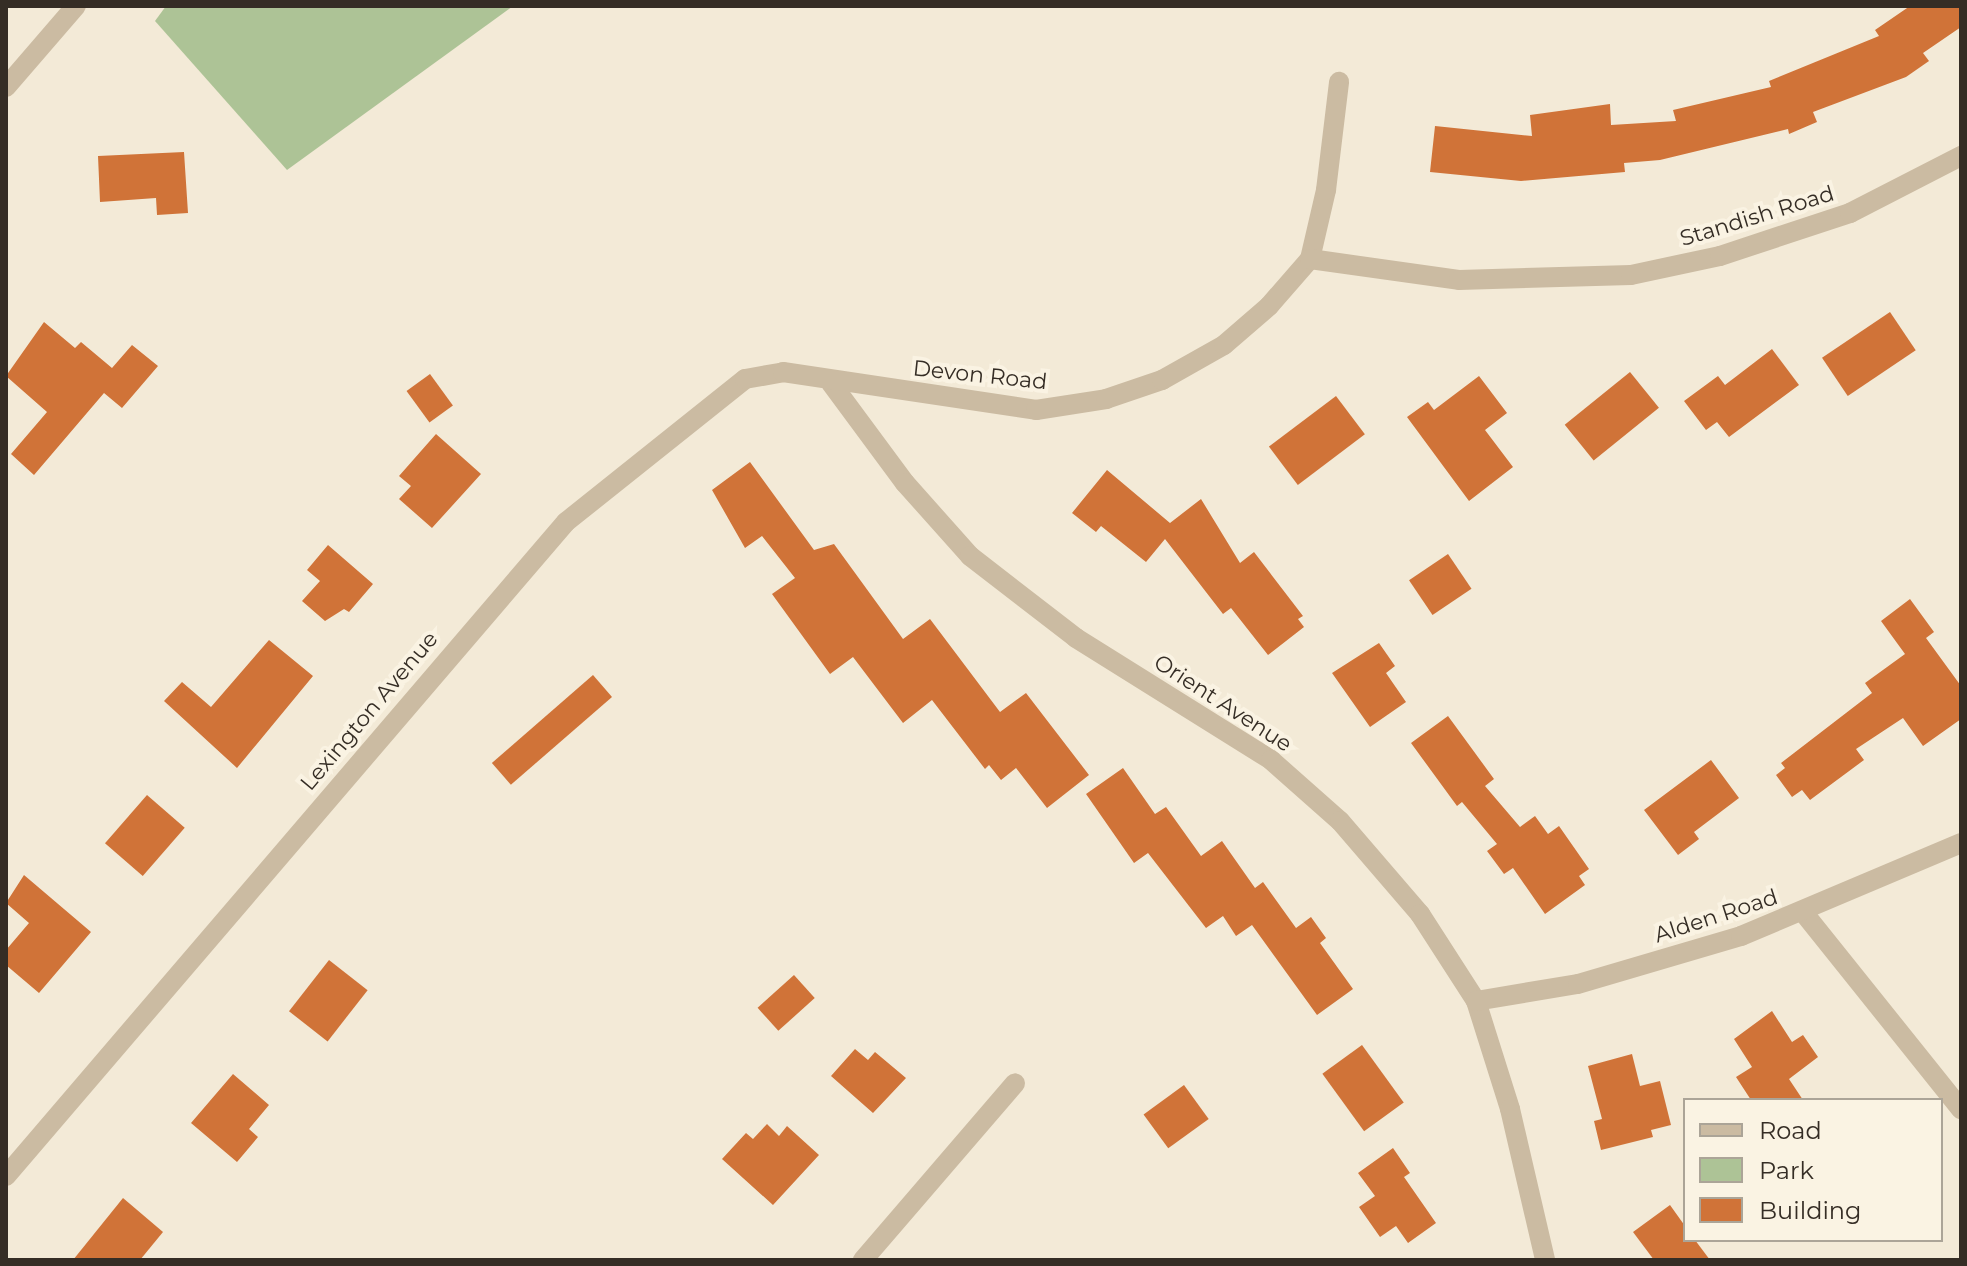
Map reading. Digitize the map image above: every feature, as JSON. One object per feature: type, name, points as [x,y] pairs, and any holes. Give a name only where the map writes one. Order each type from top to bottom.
[{"type":"street","points":[[6,87],[76,6]]},
{"type":"street","points":[[1310,259],[1326,190],[1339,82]]},
{"type":"street","name":"Standish Road","points":[[1310,259],[1459,280],[1631,275],[1720,256],[1850,213],[1961,156]]},
{"type":"street","name":"Devon Road","points":[[831,383],[1036,410],[1106,399],[1162,380],[1224,345],[1269,306],[1310,259]]},
{"type":"street","name":"Lexington Avenue","points":[[6,1176],[566,522],[745,379],[783,372],[831,383]]},
{"type":"street","name":"Orient Avenue","points":[[831,383],[905,483],[970,556],[1076,638],[1271,760],[1340,821],[1420,914],[1476,1001],[1510,1109],[1545,1260]]},
{"type":"street","name":"Alden Road","points":[[1476,1001],[1578,984],[1741,936],[1961,843]]},
{"type":"street","points":[[1803,912],[1961,1109]]},
{"type":"street","points":[[863,1260],[1015,1083]]},
{"type":"green space","points":[[166,6],[513,6],[287,170],[155,21]]},
{"type":"building","points":[[1910,6],[1961,6],[1961,27],[1923,53],[1929,61],[1906,77],[1813,112],[1817,122],[1789,134],[1788,129],[1660,160],[1624,163],[1625,172],[1521,181],[1430,172],[1435,126],[1532,136],[1530,115],[1610,104],[1611,125],[1676,121],[1673,110],[1771,87],[1769,81],[1879,36],[1875,30]]},
{"type":"building","points":[[184,152],[188,213],[157,215],[156,198],[100,202],[98,156]]},
{"type":"building","points":[[1890,312],[1916,350],[1848,396],[1822,358]]},
{"type":"building","points":[[44,322],[75,348],[81,342],[112,368],[132,345],[158,366],[122,408],[104,393],[34,475],[11,454],[47,412],[6,376]]},
{"type":"building","points":[[1772,349],[1799,385],[1729,437],[1717,422],[1706,430],[1684,401],[1718,376],[1725,385]]},
{"type":"building","points":[[1630,372],[1659,408],[1594,461],[1565,425]]},
{"type":"building","points":[[430,374],[453,406],[429,423],[407,391]]},
{"type":"building","points":[[1479,376],[1507,413],[1485,430],[1513,467],[1469,501],[1407,417],[1428,402],[1434,410]]},
{"type":"building","points":[[1336,396],[1365,434],[1298,485],[1269,447]]},
{"type":"building","points":[[436,434],[481,474],[432,528],[399,499],[411,486],[399,476]]},
{"type":"building","points":[[750,462],[814,550],[834,544],[903,639],[930,619],[1000,712],[1026,693],[1089,775],[1047,808],[1016,768],[1001,780],[989,765],[985,769],[932,700],[903,723],[853,657],[830,674],[772,594],[795,578],[762,536],[745,548],[712,490]]},
{"type":"building","points":[[1107,470],[1170,523],[1201,499],[1240,563],[1254,552],[1303,616],[1298,619],[1304,627],[1268,655],[1231,608],[1223,614],[1165,539],[1146,562],[1101,526],[1096,532],[1072,513]]},
{"type":"building","points":[[328,545],[373,584],[349,612],[344,609],[325,621],[302,601],[320,581],[307,570]]},
{"type":"building","points":[[1448,554],[1471,589],[1433,615],[1409,580]]},
{"type":"building","points":[[1910,599],[1934,632],[1926,638],[1961,686],[1961,719],[1923,746],[1903,718],[1856,749],[1864,760],[1810,800],[1802,790],[1792,797],[1776,775],[1785,768],[1781,763],[1872,693],[1865,683],[1905,654],[1881,621]]},
{"type":"building","points":[[269,640],[313,676],[237,768],[164,701],[182,682],[211,707]]},
{"type":"building","points":[[1379,643],[1395,666],[1386,673],[1406,702],[1370,727],[1332,673]]},
{"type":"building","points":[[593,675],[612,697],[511,785],[492,763]]},
{"type":"building","points":[[1448,716],[1494,779],[1485,786],[1520,827],[1535,816],[1548,834],[1559,826],[1589,869],[1579,876],[1585,885],[1545,914],[1513,868],[1504,874],[1487,851],[1497,844],[1462,802],[1457,806],[1411,743]]},
{"type":"building","points":[[1711,760],[1739,798],[1694,832],[1699,839],[1678,855],[1644,810]]},
{"type":"building","points":[[1123,768],[1155,814],[1166,807],[1201,856],[1222,841],[1255,888],[1263,882],[1296,928],[1311,917],[1326,938],[1320,943],[1353,989],[1317,1015],[1252,925],[1236,936],[1223,916],[1206,928],[1148,853],[1134,863],[1086,794]]},
{"type":"building","points":[[147,795],[185,828],[143,876],[105,843]]},
{"type":"building","points":[[24,875],[91,932],[39,993],[6,965],[6,950],[29,923],[6,903]]},
{"type":"building","points":[[329,960],[368,990],[328,1041],[289,1011]]},
{"type":"building","points":[[794,975],[815,998],[778,1031],[758,1008]]},
{"type":"building","points":[[1772,1011],[1792,1042],[1803,1035],[1818,1057],[1789,1079],[1802,1098],[1750,1098],[1736,1077],[1752,1067],[1734,1039]]},
{"type":"building","points":[[1362,1045],[1404,1102],[1364,1131],[1322,1074]]},
{"type":"building","points":[[855,1049],[868,1060],[875,1052],[906,1078],[873,1113],[831,1076]]},
{"type":"building","points":[[1632,1054],[1640,1086],[1660,1081],[1671,1125],[1651,1130],[1653,1137],[1601,1150],[1594,1121],[1602,1119],[1588,1066]]},
{"type":"building","points":[[233,1074],[269,1105],[249,1129],[258,1137],[237,1162],[191,1123]]},
{"type":"building","points":[[1184,1085],[1209,1119],[1168,1148],[1144,1114]]},
{"type":"building","points":[[767,1124],[779,1136],[787,1126],[819,1155],[773,1205],[722,1159],[746,1133],[753,1139]]},
{"type":"building","points":[[1393,1148],[1410,1173],[1404,1177],[1436,1223],[1408,1243],[1396,1226],[1380,1237],[1359,1207],[1375,1196],[1358,1173]]},
{"type":"building","points":[[123,1198],[163,1232],[140,1260],[73,1260]]},
{"type":"building","points":[[1670,1205],[1683,1223],[1683,1242],[1696,1242],[1710,1260],[1654,1260],[1633,1232]]}]
